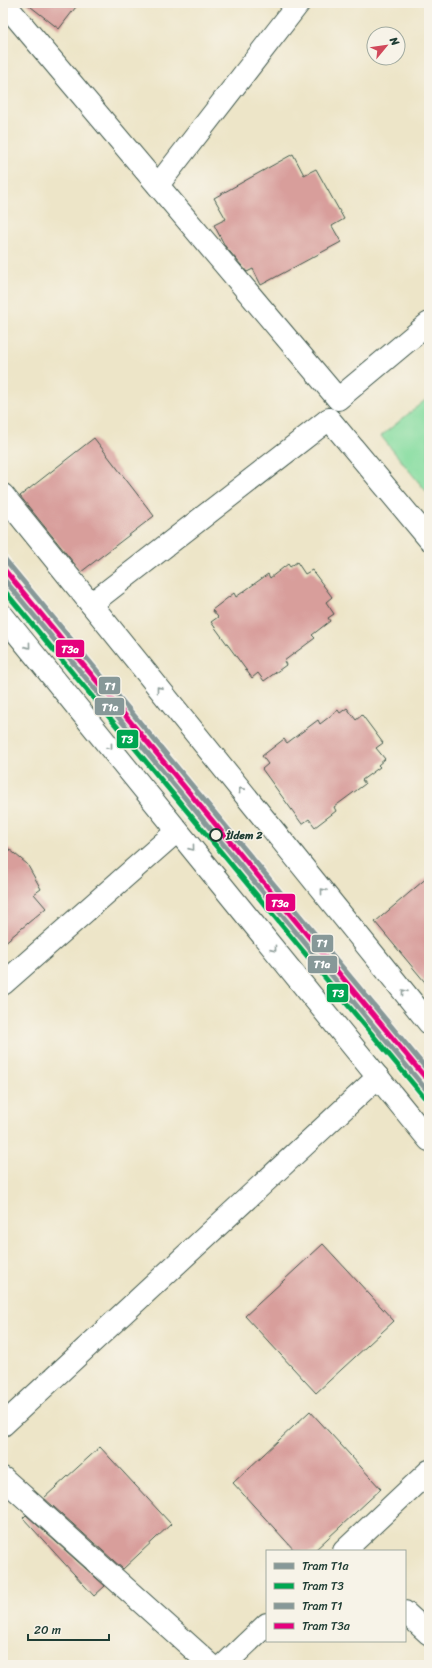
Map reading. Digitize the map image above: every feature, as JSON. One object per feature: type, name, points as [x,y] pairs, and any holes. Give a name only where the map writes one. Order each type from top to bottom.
[{"type":"street","points":[[4,3],[338,399]]},
{"type":"street","points":[[158,185],[299,3]]},
{"type":"street","points":[[90,604],[328,419],[338,399],[429,323]]},
{"type":"street","points":[[328,419],[429,539]]},
{"type":"street","points":[[3,495],[90,604],[428,1018]]},
{"type":"street","points":[[3,616],[429,1140]]},
{"type":"street","points":[[3,984],[177,831]]},
{"type":"street","points":[[3,1425],[378,1077]]},
{"type":"street","points":[[345,1550],[429,1471]]},
{"type":"street","points":[[3,1478],[211,1665]]},
{"type":"street","points":[[406,1613],[429,1634]]},
{"type":"street","points":[[224,1665],[266,1625]]},
{"type":"green space","points":[[429,397],[429,495],[381,436]]},
{"type":"building","points":[[26,3],[79,3],[59,29]]},
{"type":"building","points":[[293,154],[304,175],[316,169],[344,219],[332,226],[341,242],[261,285],[253,269],[247,272],[225,246],[214,225],[226,219],[214,198]]},
{"type":"building","points":[[94,438],[154,516],[81,572],[20,496]]},
{"type":"building","points":[[297,562],[305,574],[312,570],[332,597],[326,602],[334,614],[328,618],[330,621],[312,635],[315,638],[284,661],[286,665],[264,681],[258,673],[252,678],[211,622],[218,617],[212,610],[234,593],[236,597],[268,574],[270,578],[288,564],[290,567]]},
{"type":"building","points":[[347,708],[356,720],[362,715],[383,743],[376,748],[385,759],[378,765],[380,767],[362,780],[365,784],[334,807],[336,811],[315,827],[309,819],[302,824],[262,769],[268,764],[262,756],[284,739],[287,743],[318,720],[320,724],[338,710],[340,713]]},
{"type":"building","points":[[3,844],[27,864],[41,889],[34,894],[46,908],[3,944]]},
{"type":"building","points":[[429,876],[429,987],[375,922]]},
{"type":"building","points":[[323,1244],[394,1321],[316,1393],[245,1316]]},
{"type":"building","points":[[310,1411],[381,1489],[315,1550],[294,1550],[233,1483]]},
{"type":"building","points":[[100,1447],[171,1524],[123,1569],[44,1498]]},
{"type":"building","points":[[26,1515],[105,1586],[94,1596],[23,1518]]},
{"type":"tram line","name":"T1","points":[[3,557],[429,1072]]},
{"type":"tram line","name":"T3a","points":[[3,568],[424,1076]]},
{"type":"tram line","name":"T1a","points":[[3,578],[429,1093]]},
{"type":"tram line","name":"T3","points":[[3,589],[424,1097]]},
{"type":"place","name":"İldem 2","points":[[216,835]]}]
